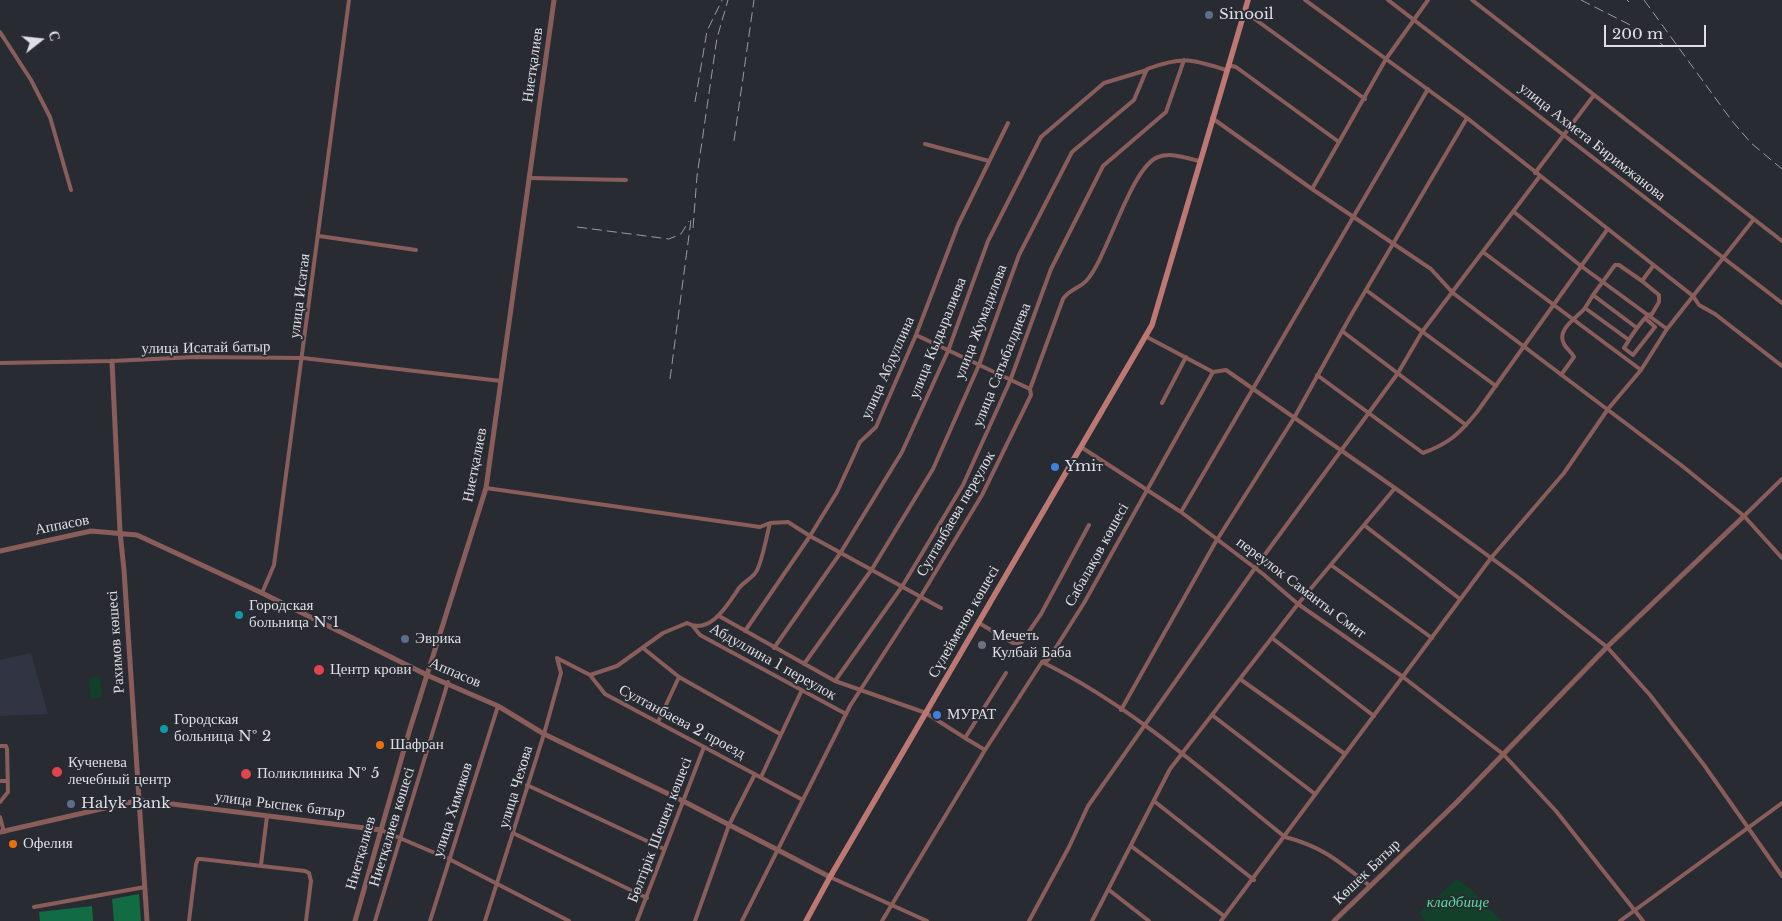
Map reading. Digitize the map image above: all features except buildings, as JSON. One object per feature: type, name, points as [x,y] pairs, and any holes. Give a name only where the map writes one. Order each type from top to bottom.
[{"type":"main road","name":"Сүлейменов көшесі","points":[[806,921],[1145,336],[1157,312],[1199,161],[1248,0]]},
{"type":"street","name":"улица Исатая","points":[[262,593],[274,565],[303,358],[349,0]]},
{"type":"street","name":"Ниетқалиев","points":[[355,921],[409,732],[429,676],[443,624],[486,488],[554,0]]},
{"type":"street","points":[[1305,0],[1428,88],[1693,296],[1698,305],[1715,314],[1782,366]]},
{"type":"street","name":"улица Ахмета Биримжанова","points":[[1388,0],[1782,303]]},
{"type":"street","points":[[1312,189],[1365,99],[1386,59],[1428,0]]},
{"type":"street","points":[[1472,0],[1782,241]]},
{"type":"street","points":[[1245,12],[1365,99]]},
{"type":"street","points":[[0,32],[31,80],[50,117],[71,190]]},
{"type":"street","points":[[1148,70],[1172,60],[1236,67],[1339,142]]},
{"type":"street","name":"улица Сатыбалдиева","points":[[835,681],[903,585],[963,485],[1010,381],[1051,270],[1103,166],[1166,112],[1184,60]]},
{"type":"street","name":"улица Кыдыралиева","points":[[774,648],[841,552],[902,452],[948,351],[988,241],[1041,137],[1104,83],[1148,70]]},
{"type":"street","name":"улица Жумадилова","points":[[804,664],[872,569],[933,469],[978,365],[1019,255],[1072,152],[1134,100],[1148,70]]},
{"type":"street","points":[[1181,512],[1428,88]]},
{"type":"street","points":[[1536,173],[1594,95]]},
{"type":"street","points":[[1212,118],[1352,217],[1394,243],[1430,269],[1453,293],[1608,409],[1744,516],[1782,558]]},
{"type":"street","points":[[1121,710],[1217,540],[1294,418],[1342,331],[1467,118]]},
{"type":"street","name":"улица Абдуллина","points":[[745,631],[810,536],[837,492],[860,442],[876,427],[916,335],[958,225],[1008,123]]},
{"type":"street","points":[[925,144],[989,161]]},
{"type":"street","name":"Султанбаева переулок","points":[[742,921],[846,714],[982,495],[1031,396],[1030,389],[1067,292],[1087,280],[1112,234],[1135,182],[1146,167],[1156,158],[1168,155],[1199,161]]},
{"type":"street","points":[[1029,921],[1069,847],[1088,806],[1255,568],[1398,373],[1422,332],[1540,176]]},
{"type":"street","points":[[530,178],[626,180]]},
{"type":"street","points":[[1514,212],[1581,266],[1667,329]]},
{"type":"street","points":[[1221,921],[1254,880],[1315,794],[1491,558],[1564,473],[1608,409],[1641,370],[1667,329],[1754,218]]},
{"type":"street","points":[[1317,376],[1423,453],[1444,445],[1456,437],[1496,386],[1607,230]]},
{"type":"street","points":[[319,236],[416,250]]},
{"type":"street","points":[[1483,252],[1641,370]]},
{"type":"street","points":[[1561,375],[1574,357],[1562,342],[1562,334],[1573,319],[1585,308],[1612,267],[1619,265],[1659,295],[1659,302],[1652,314],[1647,316],[1637,328],[1619,354]]},
{"type":"street","points":[[1642,281],[1653,266]]},
{"type":"street","points":[[1366,290],[1496,386]]},
{"type":"street","points":[[1594,295],[1637,328]]},
{"type":"street","points":[[1585,308],[1629,340]]},
{"type":"street","points":[[1624,348],[1634,354],[1653,331],[1655,327],[1647,316]]},
{"type":"street","points":[[1342,331],[1466,425]]},
{"type":"street","points":[[916,335],[1030,389]]},
{"type":"street","points":[[1145,336],[1213,372],[1226,370],[1253,388],[1491,558],[1607,647],[1650,695],[1782,876]]},
{"type":"street","name":"улица Исатай батыр","points":[[0,363],[195,357],[303,358],[502,381]]},
{"type":"street","points":[[1162,403],[1186,357]]},
{"type":"street","name":"Рахимов көшесі","points":[[112,361],[120,532],[147,921]]},
{"type":"street","name":"Сабалақов көшесі","points":[[882,921],[985,750],[1042,662],[1048,660],[1084,603],[1213,372]]},
{"type":"street","name":"переулок Саманты Смит","points":[[1081,447],[1181,512],[1255,568],[1298,604],[1404,677],[1503,754],[1556,811],[1643,921]]},
{"type":"street","points":[[1744,516],[1782,479]]},
{"type":"street","points":[[486,488],[760,527],[770,523],[788,522],[941,608]]},
{"type":"street","points":[[1092,921],[1170,769],[1298,604],[1395,488]]},
{"type":"street","name":"Көшек Батыр","points":[[1334,921],[1503,754],[1607,647],[1744,516]]},
{"type":"street","points":[[590,675],[617,666],[676,627],[687,623],[692,626],[704,623],[720,616],[737,594],[738,589],[757,571],[770,523]]},
{"type":"street","points":[[979,623],[1013,643],[1021,643],[1041,614],[1089,525]]},
{"type":"street","points":[[1364,525],[1460,599]]},
{"type":"street","name":"Аппасов","points":[[0,551],[91,531],[120,532],[137,535],[262,593],[429,676],[448,682],[498,706],[544,734],[682,801],[830,877]]},
{"type":"street","points":[[1331,565],[1432,638]]},
{"type":"street","points":[[720,616],[835,681],[926,713],[985,750]]},
{"type":"street","name":"Абдуллина 1 переулок","points":[[692,626],[700,635],[801,692],[846,714]]},
{"type":"street","points":[[1272,638],[1374,716]]},
{"type":"street","points":[[643,648],[679,677],[780,734]]},
{"type":"street","name":"Султанбаева 2 проезд","points":[[557,658],[572,668],[590,675],[606,694],[803,800]]},
{"type":"street","name":"улица Чехова","points":[[485,921],[498,885],[544,734],[560,673],[557,658]]},
{"type":"street","points":[[1042,662],[1144,726],[1285,837],[1307,842],[1327,852],[1370,886]]},
{"type":"street","points":[[560,673],[572,668]]},
{"type":"street","points":[[965,738],[1006,673]]},
{"type":"street","points":[[658,722],[679,677]]},
{"type":"street","points":[[1240,679],[1345,754]]},
{"type":"street","name":"Ниетқалиев көшесі","points":[[375,921],[448,682]]},
{"type":"street","points":[[761,777],[801,692]]},
{"type":"street","name":"улица Химиков","points":[[430,921],[498,706]]},
{"type":"street","points":[[1212,715],[1315,794]]},
{"type":"street","points":[[0,746],[6,746],[8,781],[8,792],[0,802]]},
{"type":"street","name":"Бөлтірік Шешен көшесі","points":[[637,921],[704,747]]},
{"type":"street","points":[[694,921],[729,825],[755,774]]},
{"type":"street","points":[[0,781],[8,781]]},
{"type":"street","points":[[527,785],[664,849]]},
{"type":"street","name":"улица Рыспек батыр","points":[[2,832],[140,800],[382,830],[449,859],[569,921]]},
{"type":"street","points":[[1154,801],[1254,880]]},
{"type":"street","points":[[1620,921],[1782,803]]},
{"type":"street","points":[[262,865],[267,816]]},
{"type":"street","points":[[0,817],[2,832]]},
{"type":"street","points":[[513,833],[647,898]]},
{"type":"street","points":[[1131,846],[1224,916]]},
{"type":"street","points":[[190,921],[198,859],[306,871],[309,873],[311,881],[306,921]]},
{"type":"street","points":[[830,877],[927,921]]},
{"type":"street","points":[[34,907],[145,887]]},
{"type":"street","points":[[1109,890],[1149,921]]},
{"type":"shaded area","points":[[31,653],[48,714],[0,716],[0,660]]},
{"type":"green space","points":[[100,676],[102,697],[91,699],[89,678]]},
{"type":"green space","name":"кладбище","points":[[1457,879],[1474,892],[1502,921],[1425,921],[1419,913]]},
{"type":"green space","points":[[139,894],[141,921],[114,921],[112,899]]},
{"type":"green space","points":[[92,906],[93,921],[40,921],[39,912]]},
{"type":"railway","points":[[695,102],[707,31],[722,0]]},
{"type":"railway","points":[[693,228],[697,176],[717,38],[728,0]]},
{"type":"railway","points":[[734,141],[754,0]]},
{"type":"railway","points":[[1581,0],[1648,34],[1664,46]]},
{"type":"railway","points":[[1644,0],[1732,121],[1751,143],[1782,169]]},
{"type":"railway","points":[[670,379],[691,220]]},
{"type":"railway","points":[[577,227],[669,239],[681,234],[689,221]]},
{"type":"place","name":"Sinooil","points":[[1209,15]]},
{"type":"place","name":"Ymiт","points":[[1055,467]]},
{"type":"place","name":"Городская больница №1","points":[[239,615]]},
{"type":"place","name":"Эврика","points":[[405,639]]},
{"type":"place","name":"Мечеть Кулбай Баба","points":[[982,645]]},
{"type":"place","name":"Центр крови","points":[[319,670]]},
{"type":"place","name":"МУРАТ","points":[[937,715]]},
{"type":"place","name":"Городская больница № 2","points":[[164,729]]},
{"type":"place","name":"Шафран","points":[[380,745]]},
{"type":"place","name":"Кученева лечебный центр","points":[[57,772]]},
{"type":"place","name":"Поликлиника № 5","points":[[246,774]]},
{"type":"place","name":"Halyk Bank","points":[[71,804]]},
{"type":"place","name":"Офелия","points":[[13,844]]}]
